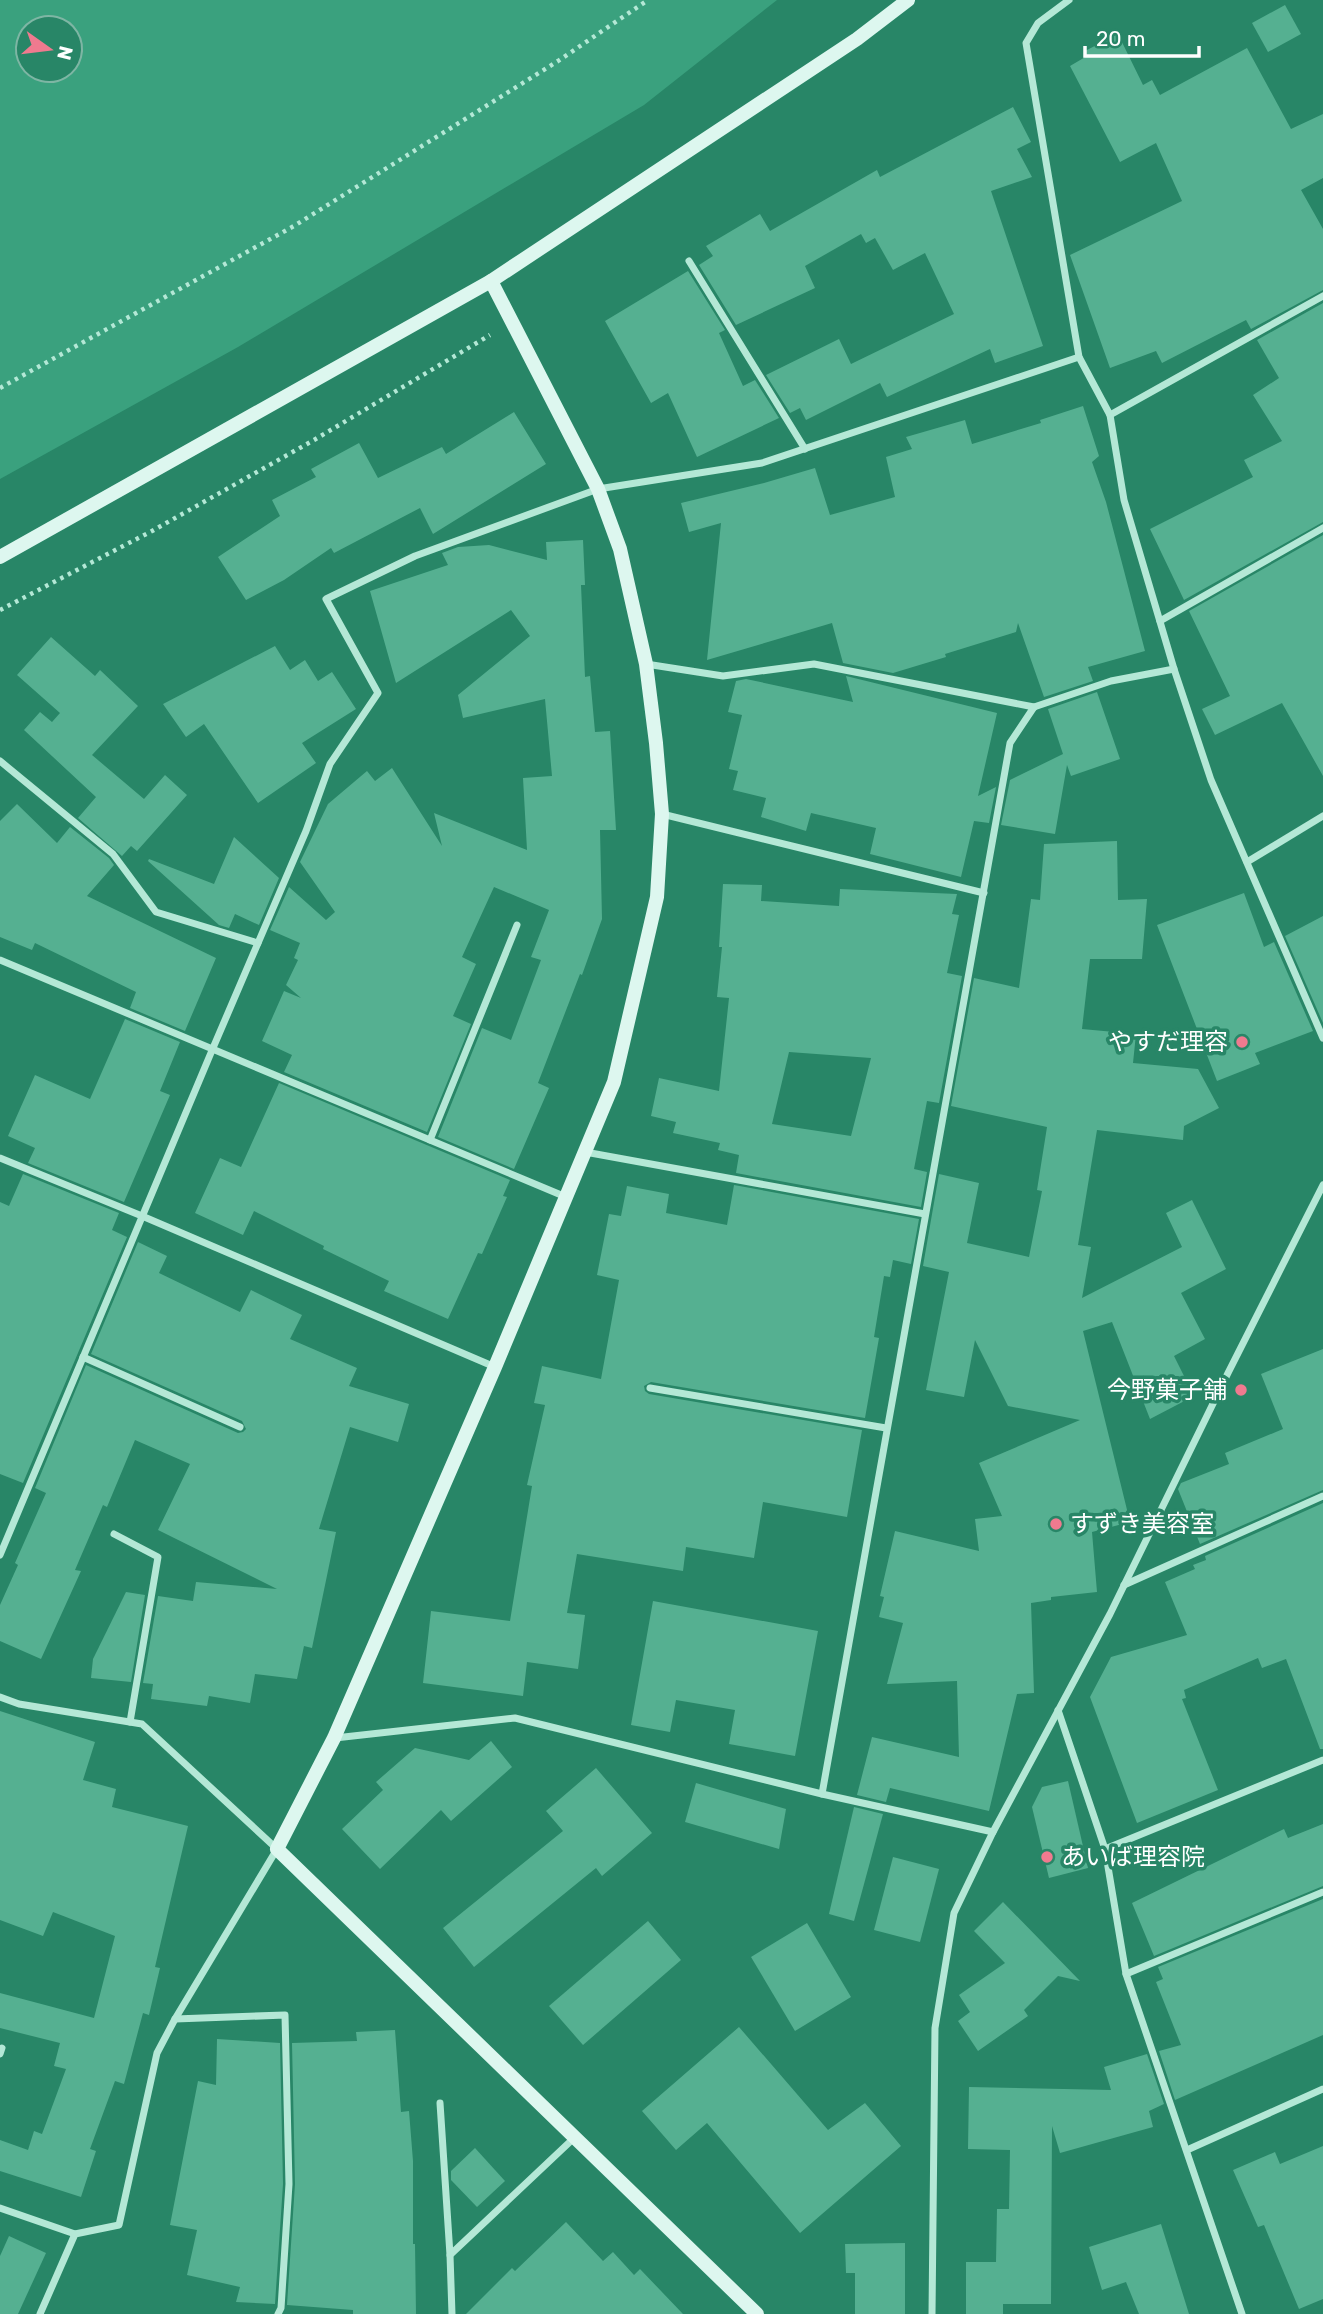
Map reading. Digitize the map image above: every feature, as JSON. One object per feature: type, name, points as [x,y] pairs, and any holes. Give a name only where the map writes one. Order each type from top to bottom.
[{"type":"street","points":[[0,557],[491,281],[857,39],[908,0]]},
{"type":"street","points":[[1069,0],[1038,23],[1026,43],[1079,357],[1110,415],[1124,500],[1174,669],[1211,780],[1323,1038]]},
{"type":"street","points":[[689,261],[805,449]]},
{"type":"street","points":[[0,2208],[75,2234],[119,2225],[157,2053],[277,1849],[334,1738],[495,1367],[614,1082],[657,897],[662,814],[646,664],[620,549],[598,489],[491,281]]},
{"type":"street","points":[[1110,415],[1323,296]]},
{"type":"street","points":[[0,1555],[306,831],[330,764],[378,693],[326,599],[415,556],[598,489],[762,463],[1079,357]]},
{"type":"street","points":[[1160,621],[1323,528]]},
{"type":"street","points":[[646,664],[723,676],[814,664],[1034,707],[1111,681],[1174,669]]},
{"type":"street","points":[[822,1794],[1010,743],[1034,707]]},
{"type":"street","points":[[0,761],[113,854],[156,912],[258,943]]},
{"type":"street","points":[[662,814],[984,893]]},
{"type":"street","points":[[1247,862],[1323,817]]},
{"type":"street","points":[[430,1140],[517,925]]},
{"type":"street","points":[[0,960],[566,1198]]},
{"type":"street","points":[[584,1152],[925,1214]]},
{"type":"street","points":[[0,1158],[495,1367]]},
{"type":"street","points":[[932,2314],[935,2028],[954,1913],[993,1832],[1124,1584],[1323,1185]]},
{"type":"street","points":[[83,1357],[240,1427]]},
{"type":"street","points":[[650,1388],[886,1428]]},
{"type":"street","points":[[1124,1584],[1323,1496]]},
{"type":"street","points":[[114,1534],[158,1557],[130,1722]]},
{"type":"street","points":[[0,1698],[19,1704],[142,1724],[277,1849],[757,2314]]},
{"type":"street","points":[[1058,1710],[1105,1849],[1126,1974],[1242,2314]]},
{"type":"street","points":[[334,1738],[515,1718],[822,1794],[993,1832]]},
{"type":"street","points":[[1105,1849],[1323,1760]]},
{"type":"street","points":[[1126,1974],[1323,1892]]},
{"type":"street","points":[[175,2019],[285,2015],[289,2184],[281,2308],[278,2314]]},
{"type":"street","points":[[1187,2150],[1323,2089]]},
{"type":"street","points":[[440,2103],[452,2314]]},
{"type":"street","points":[[450,2255],[575,2137]]},
{"type":"street","points":[[40,2314],[75,2234]]},
{"type":"path","points":[[0,388],[294,226],[558,61],[648,0]]},
{"type":"path","points":[[0,610],[152,531],[314,440],[513,321]]},
{"type":"green space","points":[[0,0],[777,0],[644,105],[238,347],[0,479]]},
{"type":"building","points":[[1285,5],[1301,34],[1268,52],[1252,23]]},
{"type":"building","points":[[1118,34],[1143,85],[1152,80],[1160,95],[1247,48],[1291,129],[1323,114],[1323,178],[1301,190],[1323,229],[1323,290],[1251,329],[1246,320],[1162,363],[1156,351],[1110,368],[1070,255],[1182,201],[1156,143],[1120,162],[1070,66],[1087,56],[1085,51]]},
{"type":"building","points":[[1013,107],[1031,142],[1017,149],[1032,177],[991,191],[1043,346],[995,363],[990,349],[887,397],[880,383],[806,420],[800,408],[790,413],[766,375],[839,339],[851,364],[954,314],[925,253],[893,270],[875,238],[866,243],[861,234],[805,266],[815,288],[736,325],[699,265],[713,256],[706,246],[760,214],[770,231],[877,170],[880,177]]},
{"type":"building","points":[[688,271],[725,330],[719,333],[743,386],[755,380],[779,418],[697,457],[668,393],[651,403],[605,321]]},
{"type":"building","points":[[1323,303],[1323,522],[1184,600],[1150,529],[1253,477],[1244,460],[1282,441],[1253,395],[1279,378],[1257,340]]},
{"type":"building","points":[[1083,406],[1099,456],[1092,462],[1106,502],[1145,651],[1088,667],[1093,681],[1044,697],[1018,623],[1016,632],[893,673],[843,663],[832,623],[707,660],[721,523],[689,532],[681,503],[815,468],[830,515],[895,497],[886,457],[912,449],[906,437],[965,420],[972,444],[1041,423],[1040,420]]},
{"type":"building","points":[[514,412],[546,464],[433,534],[420,508],[334,553],[331,548],[284,580],[246,600],[218,557],[280,516],[272,500],[316,477],[311,469],[359,443],[378,478],[442,447],[446,454]]},
{"type":"building","points":[[1323,535],[1323,776],[1282,703],[1215,735],[1202,709],[1230,696],[1189,611]]},
{"type":"building","points":[[583,540],[585,585],[581,585],[585,677],[590,676],[595,732],[610,731],[616,830],[600,830],[602,919],[538,1083],[549,1088],[514,1169],[438,1137],[482,1028],[511,1040],[541,960],[531,957],[549,910],[494,887],[462,957],[476,964],[453,1016],[471,1024],[427,1132],[284,1072],[292,1055],[262,1041],[284,991],[301,998],[286,985],[298,960],[294,958],[300,943],[270,930],[289,887],[326,920],[335,912],[300,862],[328,804],[367,771],[375,781],[392,768],[442,846],[434,813],[527,850],[523,778],[552,776],[545,699],[463,718],[458,695],[530,636],[511,610],[396,683],[370,591],[448,565],[442,553],[458,547],[489,545],[547,560],[546,542]]},
{"type":"building","points":[[51,637],[95,676],[100,670],[138,706],[92,755],[144,799],[165,775],[187,795],[137,851],[131,846],[122,856],[78,818],[96,797],[24,730],[40,712],[52,722],[60,713],[17,675]]},
{"type":"building","points":[[275,646],[290,670],[305,660],[318,681],[332,672],[356,709],[302,743],[316,763],[258,803],[204,724],[186,737],[163,704]]},
{"type":"building","points":[[846,676],[997,713],[978,796],[996,787],[989,823],[974,821],[961,877],[870,854],[876,828],[811,813],[806,831],[761,817],[766,798],[733,790],[738,771],[729,769],[742,715],[728,712],[736,681],[746,679],[853,702]]},
{"type":"building","points":[[1097,692],[1120,759],[1071,776],[1067,765],[1055,834],[1001,825],[1010,780],[1063,754],[1048,709]]},
{"type":"building","points":[[17,804],[57,843],[70,827],[109,858],[114,865],[87,896],[216,958],[185,1031],[130,1008],[136,992],[35,943],[32,950],[0,937],[0,821]]},
{"type":"building","points":[[234,837],[279,878],[259,925],[235,914],[229,928],[219,925],[148,861],[149,859],[214,884]]},
{"type":"building","points":[[1117,841],[1118,900],[1147,899],[1142,959],[1090,959],[1082,1029],[1136,1034],[1133,1063],[1198,1069],[1219,1108],[1184,1126],[1183,1140],[1097,1130],[1078,1245],[1091,1247],[1082,1298],[1182,1247],[1166,1213],[1192,1200],[1226,1269],[1181,1293],[1205,1339],[1174,1356],[1194,1396],[1150,1419],[1112,1322],[1083,1331],[1130,1522],[1092,1532],[1097,1592],[1051,1597],[1051,1600],[1031,1603],[1034,1693],[1017,1694],[989,1811],[890,1788],[886,1802],[857,1795],[872,1737],[959,1757],[957,1681],[887,1684],[903,1623],[879,1617],[884,1597],[880,1596],[895,1531],[979,1551],[975,1519],[1002,1516],[979,1463],[1080,1420],[1008,1406],[975,1340],[964,1397],[926,1390],[949,1272],[923,1266],[939,1174],[979,1183],[967,1243],[1029,1257],[1042,1191],[1037,1190],[1047,1127],[951,1106],[974,978],[1019,988],[1031,899],[1040,900],[1044,844]]},
{"type":"building","points":[[723,884],[762,885],[761,901],[839,906],[840,889],[957,894],[952,914],[959,915],[947,973],[962,976],[939,1103],[927,1101],[914,1169],[927,1172],[921,1207],[736,1173],[739,1155],[718,1150],[720,1143],[673,1133],[676,1122],[651,1116],[659,1078],[719,1091],[729,998],[717,997],[722,947],[719,947]],"holes":[[[789,1052],[871,1058],[851,1136],[772,1124]]]},
{"type":"building","points":[[1244,893],[1264,947],[1274,942],[1313,1031],[1255,1053],[1260,1064],[1217,1081],[1157,925]]},
{"type":"building","points":[[1323,916],[1323,1023],[1285,936]]},
{"type":"building","points":[[125,1019],[180,1042],[160,1091],[170,1095],[124,1202],[28,1163],[35,1148],[8,1136],[35,1075],[90,1099]]},
{"type":"building","points":[[279,1083],[510,1180],[503,1196],[507,1197],[482,1254],[478,1253],[448,1319],[384,1291],[389,1281],[254,1211],[243,1235],[195,1213],[220,1158],[241,1167]]},
{"type":"building","points":[[23,1174],[119,1213],[112,1230],[127,1237],[23,1483],[0,1474],[0,1202],[9,1206]]},
{"type":"building","points":[[734,1185],[919,1219],[911,1264],[893,1260],[890,1277],[884,1276],[874,1337],[879,1338],[865,1418],[651,1382],[644,1386],[649,1394],[862,1430],[847,1517],[763,1502],[754,1558],[686,1547],[683,1571],[577,1554],[567,1613],[585,1615],[578,1669],[527,1662],[523,1696],[423,1683],[431,1611],[510,1621],[532,1486],[527,1485],[545,1405],[534,1403],[542,1366],[601,1379],[619,1280],[597,1275],[609,1214],[621,1216],[627,1186],[669,1194],[666,1213],[727,1225]]},
{"type":"building","points":[[138,1242],[167,1256],[159,1273],[240,1312],[251,1290],[302,1315],[290,1339],[357,1368],[349,1386],[409,1404],[398,1442],[350,1427],[319,1529],[336,1532],[312,1648],[304,1646],[297,1679],[255,1674],[250,1703],[209,1696],[207,1706],[151,1699],[153,1684],[143,1683],[158,1596],[193,1601],[196,1582],[277,1589],[158,1530],[190,1464],[135,1440],[107,1507],[103,1505],[75,1570],[81,1571],[41,1659],[0,1641],[0,1605],[46,1493],[35,1488],[86,1365],[238,1433],[246,1429],[242,1421],[91,1354]]},
{"type":"building","points":[[1323,1349],[1323,1490],[1200,1544],[1178,1489],[1181,1483],[1229,1464],[1225,1453],[1283,1429],[1261,1374]]},
{"type":"building","points":[[1323,1503],[1323,1749],[1320,1749],[1286,1659],[1262,1668],[1258,1658],[1184,1690],[1186,1698],[1182,1699],[1218,1790],[1137,1823],[1090,1697],[1111,1657],[1187,1635],[1165,1582],[1195,1569],[1193,1565],[1206,1560],[1205,1556]]},
{"type":"building","points":[[126,1592],[145,1595],[131,1682],[91,1678],[93,1659]]},
{"type":"building","points":[[653,1601],[818,1631],[795,1756],[729,1744],[735,1710],[676,1700],[670,1732],[631,1725]]},
{"type":"building","points":[[0,1711],[95,1742],[83,1780],[116,1789],[112,1807],[188,1826],[155,1967],[160,1968],[149,2015],[143,2013],[124,2084],[115,2081],[90,2149],[96,2151],[81,2197],[0,2171],[0,2140],[28,2150],[34,2131],[42,2134],[66,2069],[54,2066],[60,2043],[0,2028],[0,1993],[94,2018],[115,1936],[53,1912],[43,1936],[0,1920]]},
{"type":"building","points":[[491,1741],[512,1767],[451,1821],[441,1810],[380,1869],[342,1829],[383,1790],[376,1782],[415,1748],[469,1760]]},
{"type":"building","points":[[596,1768],[652,1833],[602,1876],[596,1868],[474,1967],[443,1928],[563,1831],[546,1811]]},
{"type":"building","points":[[1068,1781],[1088,1868],[1049,1878],[1032,1807],[1042,1787]]},
{"type":"building","points":[[696,1783],[786,1809],[779,1849],[685,1822]]},
{"type":"building","points":[[854,1807],[883,1814],[854,1921],[829,1914]]},
{"type":"building","points":[[1323,1824],[1323,1886],[1154,1956],[1132,1903],[1284,1829],[1288,1838]]},
{"type":"building","points":[[893,1857],[939,1869],[920,1942],[874,1930]]},
{"type":"building","points":[[1323,1899],[1323,2035],[1175,2100],[1159,2051],[1181,2045],[1156,1982],[1163,1979],[1158,1967]]},
{"type":"building","points":[[1003,1902],[1080,1981],[1058,1976],[1024,2010],[1028,2016],[978,2051],[958,2021],[970,2012],[959,1995],[1005,1963],[974,1931]]},
{"type":"building","points":[[648,1921],[681,1960],[583,2045],[549,2006]]},
{"type":"building","points":[[807,1923],[851,1997],[795,2031],[751,1957]]},
{"type":"building","points":[[739,2027],[828,2130],[865,2103],[901,2146],[800,2233],[707,2123],[676,2150],[642,2111]]},
{"type":"building","points":[[395,2030],[401,2112],[409,2111],[413,2161],[416,2314],[353,2314],[353,2310],[287,2305],[295,2184],[292,2043],[357,2041],[356,2032]]},
{"type":"building","points":[[217,2039],[280,2043],[283,2184],[275,2304],[236,2302],[240,2287],[187,2275],[197,2230],[170,2225],[198,2081],[216,2085]]},
{"type":"building","points":[[1147,2054],[1164,2104],[1149,2111],[1153,2127],[1060,2153],[1052,2126],[1051,2304],[1003,2304],[1003,2314],[966,2314],[966,2262],[996,2262],[997,2209],[1009,2209],[1010,2150],[968,2149],[969,2087],[1111,2090],[1104,2067]]},
{"type":"building","points":[[1323,2146],[1323,2299],[1299,2309],[1264,2225],[1258,2227],[1233,2170],[1275,2152],[1280,2164]]},
{"type":"building","points":[[475,2148],[505,2181],[477,2207],[451,2180],[451,2171]]},
{"type":"building","points":[[566,2222],[603,2261],[613,2252],[634,2275],[640,2269],[683,2314],[466,2314],[512,2268],[515,2271]]},
{"type":"building","points":[[1161,2224],[1189,2314],[1139,2314],[1126,2282],[1102,2290],[1089,2247]]},
{"type":"building","points":[[9,2236],[46,2253],[18,2314],[0,2314],[0,2256]]},
{"type":"building","points":[[905,2243],[905,2314],[855,2314],[855,2273],[846,2273],[845,2244]]},
{"type":"place","name":"やすだ理容","points":[[1242,1042]]},
{"type":"place","name":"今野菓子舗","points":[[1241,1390]]},
{"type":"place","name":"すずき美容室","points":[[1056,1524]]},
{"type":"place","name":"あいば理容院","points":[[1047,1857]]}]
